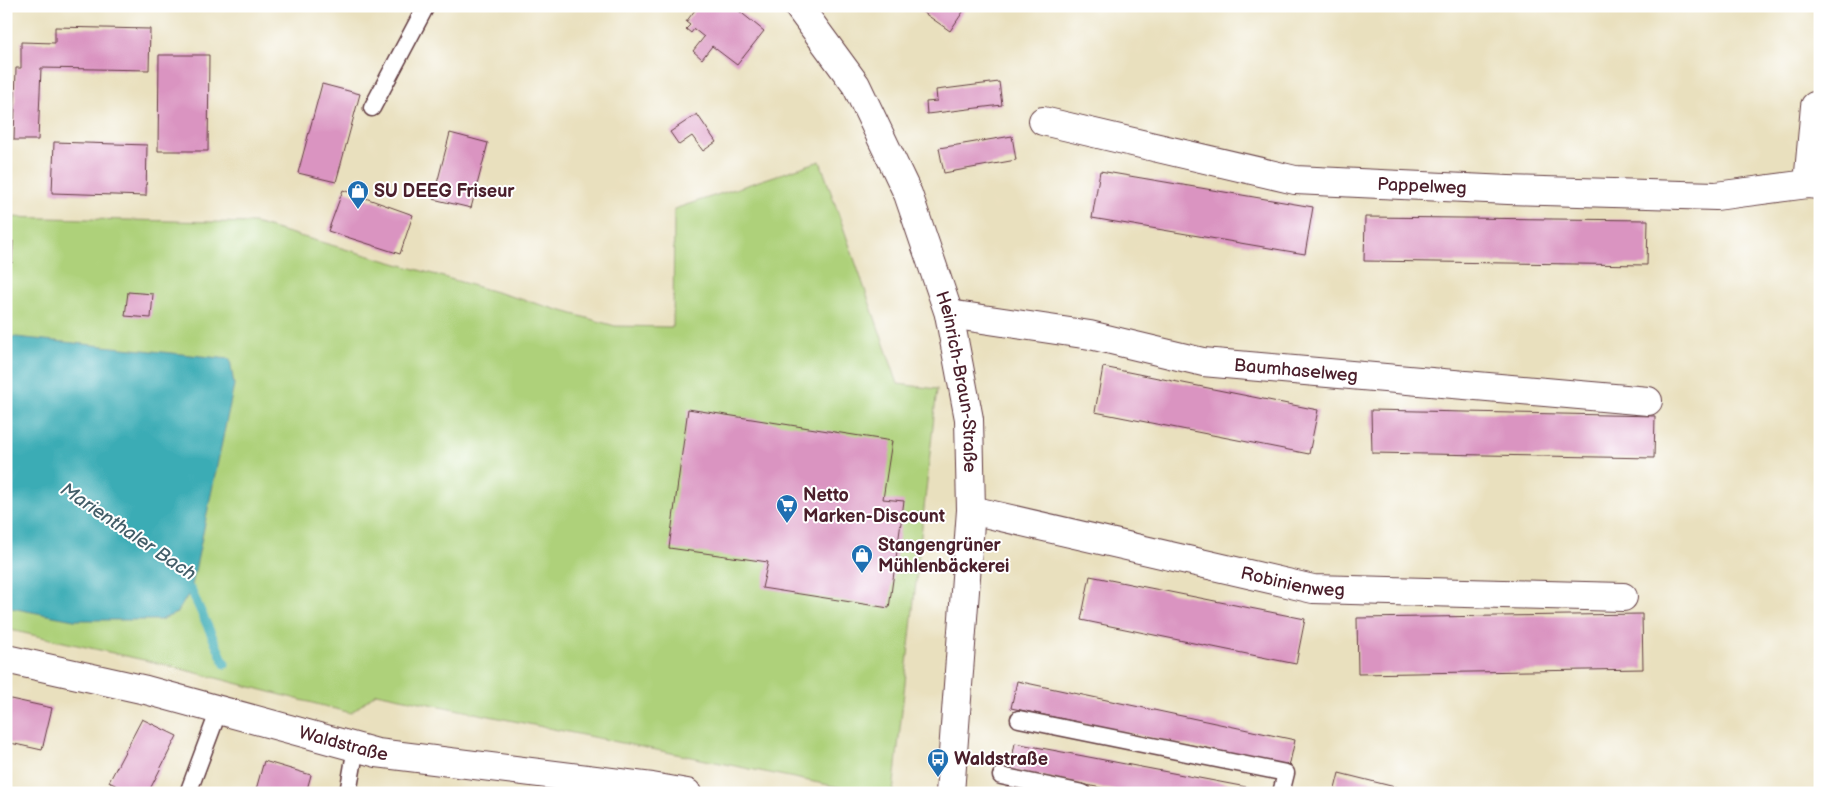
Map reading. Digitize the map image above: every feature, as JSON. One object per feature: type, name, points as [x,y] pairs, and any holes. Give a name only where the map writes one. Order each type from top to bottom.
[{"type":"street","name":"Heinrich-Braun-Straße","points":[[798,6],[856,85],[908,194],[949,314],[969,420],[970,510],[950,793]]},
{"type":"street","name":"Pappelweg","points":[[1043,121],[1295,180],[1378,182],[1508,190],[1716,196],[1814,185],[1816,106],[1820,107]]},
{"type":"street","name":"Baumhaselweg","points":[[949,314],[1090,335],[1202,362],[1648,401]]},
{"type":"street","name":"Robinienweg","points":[[970,510],[1313,589],[1623,597]]},
{"type":"street","name":"Waldstraße","points":[[6,659],[146,690],[377,753],[687,793]]},
{"type":"lane","points":[[372,108],[426,6]]},
{"type":"lane","points":[[188,793],[219,710]]},
{"type":"lane","points":[[1019,719],[1286,773],[1281,793]]},
{"type":"lane","points":[[348,793],[356,747]]},
{"type":"lane","points":[[1001,776],[1083,793]]},
{"type":"green space","points":[[820,161],[898,384],[937,389],[893,793],[868,793],[376,693],[351,713],[166,665],[6,629],[6,217],[254,223],[615,326],[673,327],[674,209]]},
{"type":"water","points":[[6,336],[230,359],[234,385],[191,590],[177,613],[160,620],[74,620],[6,607]]},
{"type":"building","points":[[698,6],[733,6],[764,31],[737,65],[712,46],[702,59],[693,51],[704,37],[694,29],[691,33],[686,29],[690,25],[686,22]]},
{"type":"building","points":[[914,6],[967,6],[950,31]]},
{"type":"building","points":[[55,27],[150,29],[149,70],[41,68],[38,140],[14,140],[16,68],[21,68],[21,42],[55,43]]},
{"type":"building","points":[[159,55],[209,55],[208,151],[158,151]]},
{"type":"building","points":[[999,82],[1002,105],[927,114],[926,102],[937,101],[936,90]]},
{"type":"building","points":[[322,84],[360,94],[336,182],[298,173]]},
{"type":"building","points":[[697,114],[716,142],[703,151],[692,136],[679,145],[670,132]]},
{"type":"building","points":[[450,133],[488,143],[471,208],[433,199]]},
{"type":"building","points":[[1012,136],[1016,160],[944,173],[939,148]]},
{"type":"building","points":[[54,142],[147,145],[146,196],[52,193]]},
{"type":"building","points":[[1100,171],[1313,207],[1305,254],[1092,218]]},
{"type":"building","points":[[343,190],[413,215],[400,254],[328,231]]},
{"type":"building","points":[[1365,217],[1648,220],[1647,265],[1364,261]]},
{"type":"building","points":[[6,241],[13,241],[12,263],[6,262]]},
{"type":"building","points":[[128,292],[153,294],[151,318],[125,316]]},
{"type":"building","points":[[1103,367],[1318,410],[1309,454],[1095,412]]},
{"type":"building","name":"Netto Marken-Discount","points":[[688,409],[892,441],[883,499],[904,501],[889,608],[762,588],[768,562],[669,548]]},
{"type":"building","points":[[1371,410],[1655,416],[1654,458],[1372,453]]},
{"type":"building","points":[[1090,576],[1305,619],[1296,664],[1081,620]]},
{"type":"building","points":[[1642,614],[1643,669],[1358,674],[1357,618]]},
{"type":"building","points":[[1017,681],[1295,740],[1289,767],[1011,708]]},
{"type":"building","points":[[6,698],[52,708],[42,750],[6,742]]},
{"type":"building","points":[[142,719],[177,736],[148,793],[131,793],[109,782]]},
{"type":"building","points":[[1015,743],[1262,790],[1261,793],[1127,793],[1010,770]]},
{"type":"building","points":[[264,761],[311,775],[306,793],[255,793]]},
{"type":"building","points":[[1339,773],[1399,788],[1398,793],[1334,793]]},
{"type":"waterway","name":"Marienthaler Bach","points":[[182,585],[191,590],[225,664]]},
{"type":"place","name":"SU DEEG Friseur","points":[[358,210]]},
{"type":"place","name":"Netto Marken-Discount","points":[[787,524]]},
{"type":"place","name":"Stangengrüner Mühlenbäckerei","points":[[862,574]]},
{"type":"place","name":"Waldstraße","points":[[938,778]]}]
